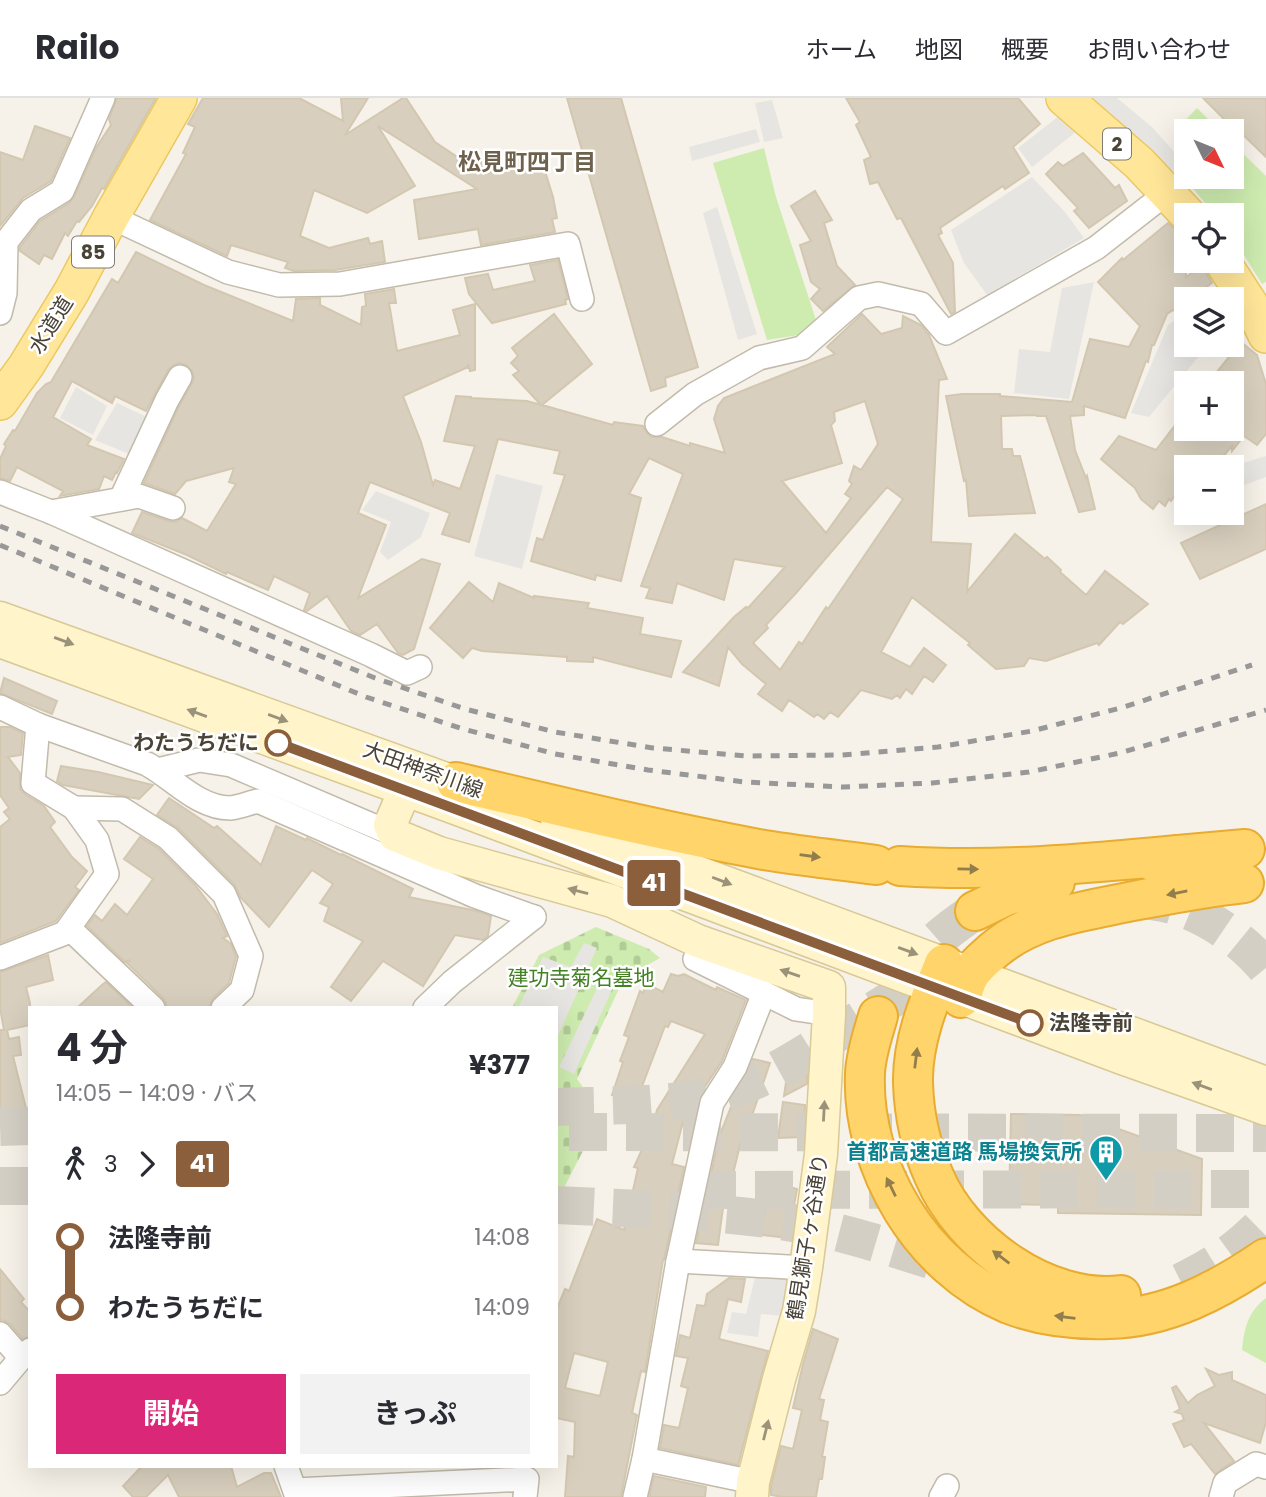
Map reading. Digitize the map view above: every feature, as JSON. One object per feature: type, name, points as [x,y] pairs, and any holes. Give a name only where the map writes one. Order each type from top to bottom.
[{"type":"highway","points":[[456,782],[706,839],[780,852],[888,865],[1030,868],[1178,855],[1244,866],[1212,886],[1069,914],[1042,922],[1001,944],[952,981],[924,1017],[917,1048],[913,1079],[915,1111],[922,1146],[934,1179],[953,1209],[998,1256],[1026,1274],[1053,1286],[1084,1294],[1115,1296],[1147,1292],[1181,1282]]},
{"type":"highway","points":[[975,911],[1006,896],[1040,885],[1178,855]]},
{"type":"highway","points":[[878,1016],[866,1070],[865,1099],[869,1127],[878,1156],[889,1185],[907,1216],[948,1265],[977,1287],[1009,1304],[1042,1314],[1110,1320],[1148,1315],[1184,1304],[1217,1288],[1266,1258]]},
{"type":"main road","name":"水道道","points":[[0,402],[26,366],[72,290],[179,98]]},
{"type":"main road","name":"2","points":[[1064,98],[1139,163],[1177,203]]},
{"type":"main road","points":[[1231,273],[1262,317]]},
{"type":"main road","name":"大田神奈川線","points":[[0,618],[456,782],[839,939]]},
{"type":"main road","name":"大田神奈川線","points":[[0,641],[405,790],[839,939]]},
{"type":"main road","name":"大田神奈川線","points":[[394,835],[390,825],[405,790]]},
{"type":"main road","points":[[394,835],[439,853],[612,901],[698,941],[829,987],[829,1014]]},
{"type":"main road","points":[[839,939],[952,981],[1266,1083]]},
{"type":"main road","points":[[952,981],[1122,1058],[1266,1109]]},
{"type":"main road","name":"鶴見獅子ヶ谷通り","points":[[753,1490],[779,1379],[799,1311],[806,1268],[821,1154],[829,1014]]},
{"type":"street","points":[[0,313],[5,293],[6,242],[31,210],[62,191],[103,98]]},
{"type":"street","points":[[657,424],[695,394],[759,358],[802,348],[859,298],[878,293],[921,304],[946,333],[1174,206]]},
{"type":"street","points":[[111,217],[228,272],[279,285],[340,284],[568,244],[582,299]]},
{"type":"street","points":[[121,499],[180,377]]},
{"type":"street","points":[[0,492],[371,654],[407,673],[419,667]]},
{"type":"street","points":[[51,512],[139,496],[173,508]]},
{"type":"street","points":[[0,706],[38,725],[147,764],[206,803],[230,808],[258,802],[474,896],[534,917],[452,982],[427,1006]]},
{"type":"street","points":[[0,958],[65,933],[107,874],[97,840],[74,808],[33,783],[38,725]]},
{"type":"street","points":[[158,770],[199,760],[231,765],[394,835]]},
{"type":"street","points":[[74,808],[122,809],[168,838],[224,894],[251,956],[242,990],[225,1006]]},
{"type":"street","points":[[69,928],[151,1006]]},
{"type":"street","points":[[695,959],[796,1009],[829,1014]]},
{"type":"street","points":[[635,1497],[678,1261],[712,1103],[735,1067],[764,993]]},
{"type":"street","points":[[678,1261],[806,1268]]},
{"type":"street","points":[[0,1334],[25,1354],[0,1383]]},
{"type":"street","points":[[644,1459],[753,1490]]},
{"type":"street","points":[[1221,1497],[1225,1483],[1256,1464],[1266,1466]]},
{"type":"street","points":[[287,1468],[296,1493],[527,1479],[525,1497]]},
{"type":"green space","points":[[1197,108],[1208,119],[1186,119]]},
{"type":"green space","points":[[764,148],[776,197],[816,320],[799,335],[767,340],[713,163]]},
{"type":"green space","points":[[1244,155],[1266,176],[1266,282],[1262,284],[1244,255],[1244,203],[1205,203],[1193,189],[1244,189]]},
{"type":"green space","name":"建功寺菊名墓地","points":[[596,927],[649,949],[660,958],[624,978],[577,1079],[588,1094],[576,1112],[596,1126],[558,1199],[558,1006],[513,1006],[539,955]]},
{"type":"green space","points":[[1266,1298],[1266,1363],[1242,1350],[1248,1321]]},
{"type":"shaded area","points":[[1090,98],[1117,98],[1152,127],[1174,152],[1174,172]]},
{"type":"shaded area","points":[[772,100],[783,138],[764,142],[755,103]]},
{"type":"shaded area","points":[[1059,116],[1077,131],[1032,167],[1018,148]]},
{"type":"shaded area","points":[[756,129],[760,142],[692,161],[689,147]]},
{"type":"shaded area","points":[[1032,177],[1065,212],[1084,238],[987,295],[964,263],[951,230]]},
{"type":"shaded area","points":[[717,207],[757,334],[738,340],[703,213]]},
{"type":"shaded area","points":[[1094,282],[1069,399],[1014,393],[1019,349],[1050,352],[1062,288]]},
{"type":"shaded area","points":[[1174,321],[1174,357],[1198,357],[1187,371],[1174,371],[1174,386],[1149,417],[1131,413],[1168,325]]},
{"type":"shaded area","points":[[76,387],[107,406],[93,435],[60,418]]},
{"type":"shaded area","points":[[117,403],[149,418],[134,456],[95,440]]},
{"type":"shaded area","points":[[1266,456],[1266,477],[1244,485],[1244,463]]},
{"type":"shaded area","points":[[496,474],[543,486],[522,569],[474,556]]},
{"type":"shaded area","points":[[376,491],[430,513],[421,537],[388,560],[380,552],[391,522],[362,510]]},
{"type":"shaded area","points":[[584,943],[597,948],[558,1036],[558,1006],[519,1006],[543,957],[571,967]]},
{"type":"shaded area","points":[[602,978],[614,985],[574,1074],[559,1067]]},
{"type":"shaded area","points":[[755,1278],[789,1279],[783,1316],[761,1314],[758,1337],[727,1333],[732,1312],[746,1314]]},
{"type":"building","points":[[117,98],[156,98],[104,189],[102,188],[92,206],[79,222],[77,221],[68,236],[65,233],[52,259],[44,255],[39,264],[20,251],[20,247],[40,221],[74,197],[96,148],[111,125],[109,119]]},
{"type":"building","points":[[203,98],[299,98],[343,121],[341,98],[368,98],[345,135],[406,98],[435,142],[468,164],[481,162],[483,174],[519,167],[517,159],[539,152],[553,197],[557,218],[552,219],[555,232],[481,245],[478,229],[419,239],[414,200],[477,189],[378,126],[415,186],[367,213],[314,190],[300,236],[329,248],[368,238],[370,244],[382,241],[385,262],[335,270],[294,271],[285,268],[288,262],[231,245],[227,256],[150,220],[186,154],[183,153],[195,127],[188,124]]},
{"type":"building","points":[[567,98],[621,98],[698,367],[665,378],[666,386],[651,391]]},
{"type":"building","points":[[846,98],[1018,98],[1040,124],[1013,147],[1029,173],[1005,189],[1003,186],[940,228],[942,233],[938,235],[953,263],[955,312],[951,314],[901,218],[897,219],[878,182],[870,184],[864,160],[871,157],[856,125],[860,122]]},
{"type":"building","points":[[1203,98],[1266,98],[1266,157],[1244,136],[1244,119],[1224,119]]},
{"type":"building","points":[[35,126],[70,138],[51,181],[23,198],[0,226],[0,152],[23,160]]},
{"type":"building","points":[[1083,153],[1115,188],[1119,185],[1127,201],[1089,228],[1074,211],[1078,208],[1046,174],[1058,162],[1063,166]]},
{"type":"building","points":[[815,191],[832,220],[824,223],[837,266],[855,285],[823,311],[811,299],[820,289],[811,282],[800,245],[811,241],[791,206]]},
{"type":"building","points":[[1168,223],[1174,228],[1174,273],[1186,273],[1186,277],[1192,273],[1206,273],[1212,283],[1206,287],[1174,287],[1174,310],[1167,314],[1152,345],[1148,362],[1146,361],[1125,418],[1084,406],[1084,415],[1070,416],[1075,450],[1086,478],[1087,476],[1095,509],[1079,512],[1046,416],[1001,416],[1002,449],[1012,449],[1013,456],[1020,456],[1035,513],[969,516],[966,480],[964,481],[946,396],[1000,394],[1072,402],[1090,339],[1129,347],[1140,326],[1098,282],[1122,258],[1123,260]]},
{"type":"building","points":[[136,252],[204,285],[293,321],[296,299],[320,298],[320,305],[361,325],[362,307],[366,306],[365,294],[394,289],[396,303],[389,303],[397,351],[460,335],[453,310],[475,304],[475,370],[470,371],[468,364],[468,367],[403,396],[421,442],[433,485],[435,480],[460,489],[475,446],[444,441],[456,396],[527,401],[541,405],[513,375],[519,371],[511,363],[518,356],[512,348],[554,314],[592,364],[542,405],[613,425],[614,422],[643,426],[652,437],[662,437],[690,446],[690,443],[725,453],[714,419],[724,398],[835,354],[827,347],[862,314],[881,334],[902,328],[903,316],[921,325],[929,335],[947,379],[939,380],[931,542],[971,544],[967,592],[1015,534],[1045,559],[1047,557],[1086,595],[1105,571],[1148,604],[1123,624],[1120,622],[1099,645],[1097,643],[1046,661],[1029,658],[1024,666],[996,669],[968,645],[970,643],[912,597],[881,652],[910,667],[924,648],[946,665],[933,682],[924,676],[912,694],[906,689],[900,698],[897,695],[892,699],[861,690],[838,717],[830,712],[824,719],[817,714],[814,717],[789,700],[782,711],[758,694],[766,684],[742,664],[728,647],[719,686],[683,672],[785,567],[734,559],[724,600],[677,583],[672,603],[646,598],[650,588],[641,586],[683,474],[649,458],[629,494],[641,498],[621,581],[596,575],[595,580],[531,561],[537,538],[543,540],[565,475],[554,473],[560,451],[498,439],[469,542],[442,534],[450,513],[370,482],[358,513],[386,525],[358,598],[422,559],[440,564],[414,649],[403,655],[398,653],[377,624],[360,635],[351,631],[327,596],[307,611],[304,610],[310,593],[274,576],[268,590],[132,533],[142,512],[169,521],[176,522],[182,518],[207,531],[236,484],[229,482],[234,468],[186,481],[175,494],[144,483],[194,378],[186,365],[179,363],[168,370],[146,411],[115,396],[112,403],[72,381],[53,417],[91,439],[87,445],[124,459],[112,480],[104,476],[99,489],[60,496],[63,491],[17,467],[10,481],[0,478],[0,459],[6,446],[4,444],[13,430],[15,431],[37,393],[51,382],[112,279],[118,283]],"holes":[[[865,401],[878,444],[861,470],[854,466],[849,481],[852,484],[845,494],[851,498],[826,533],[782,481],[842,463],[831,425],[835,421],[834,412]],[[887,487],[903,499],[828,609],[826,607],[802,644],[799,642],[780,670],[753,643]]]},
{"type":"building","points":[[558,260],[568,299],[565,300],[566,304],[492,323],[469,294],[465,278],[488,274],[493,290],[535,281],[530,265]]},
{"type":"building","points":[[1244,344],[1257,355],[1266,384],[1266,434],[1257,445],[1244,436],[1244,371],[1218,371],[1229,357],[1244,357]]},
{"type":"building","points":[[1174,427],[1174,441],[1240,441],[1232,451],[1232,446],[1224,455],[1174,455],[1174,497],[1165,506],[1159,501],[1153,509],[1141,499],[1135,488],[1101,459],[1119,436],[1156,450]]},
{"type":"building","points":[[1266,504],[1266,549],[1200,579],[1181,543],[1220,525],[1244,525],[1244,514]]},
{"type":"building","points":[[469,582],[493,602],[499,583],[534,598],[589,603],[587,608],[643,618],[640,634],[681,641],[671,677],[593,657],[593,662],[567,661],[567,657],[472,648],[463,658],[430,628]]},
{"type":"building","points":[[4,678],[57,701],[52,714],[0,693]]},
{"type":"building","points":[[0,727],[10,727],[23,733],[21,755],[8,757],[20,773],[20,789],[44,806],[55,822],[50,827],[72,857],[87,871],[75,887],[79,890],[56,921],[0,943],[0,827],[10,819],[4,812],[9,808],[0,795]]},
{"type":"building","points":[[61,766],[153,785],[139,799],[63,785],[57,781]]},
{"type":"building","points":[[169,798],[214,828],[217,826],[261,865],[276,826],[342,854],[413,889],[409,897],[491,916],[488,936],[483,940],[455,935],[423,986],[383,961],[351,1001],[331,987],[363,941],[324,921],[329,907],[320,903],[333,884],[312,870],[269,927],[241,898],[234,884],[178,828],[157,815]]},
{"type":"building","points":[[140,837],[159,849],[195,885],[217,914],[227,936],[223,938],[231,944],[236,957],[229,983],[213,998],[210,1006],[167,1006],[163,998],[127,963],[130,960],[125,962],[87,926],[95,915],[102,921],[115,904],[127,915],[153,879],[124,859]]},
{"type":"building","points":[[48,955],[53,980],[26,987],[30,1003],[28,1025],[7,1030],[9,1039],[19,1037],[21,1055],[13,1056],[26,1108],[0,1114],[0,1030],[4,1030],[0,1008],[0,972]]},
{"type":"building","points":[[671,974],[684,974],[716,990],[717,987],[746,1000],[722,1061],[684,1118],[672,1164],[684,1167],[663,1260],[645,1372],[641,1371],[632,1413],[637,1415],[621,1497],[565,1497],[568,1456],[574,1457],[575,1422],[558,1418],[558,1306],[565,1289],[569,1291],[597,1219],[624,1230],[638,1168],[634,1167],[644,1145],[647,1146],[657,1110],[705,1034],[671,1021],[668,1027],[665,1026],[636,1102],[612,1095],[629,1037],[624,1035],[640,991],[643,993],[647,984],[663,992]],"holes":[[[574,1353],[608,1362],[600,1396],[565,1388]]]},
{"type":"building","points":[[106,982],[131,1006],[79,1006]]},
{"type":"building","points":[[790,1054],[808,1059],[807,1084],[784,1096]]},
{"type":"building","points":[[753,1059],[770,1063],[747,1130],[744,1129],[728,1194],[725,1193],[718,1245],[696,1243],[719,1137]]},
{"type":"building","points":[[783,1102],[805,1105],[804,1137],[778,1138]]},
{"type":"building","name":"首都高速道路 馬場換気所","points":[[1011,1114],[1080,1115],[1202,1159],[1201,1215],[1058,1213],[1058,1205],[1009,1204]]},
{"type":"building","points":[[770,1182],[797,1189],[788,1238],[761,1235]]},
{"type":"building","points":[[0,1269],[24,1299],[21,1302],[28,1310],[28,1337],[23,1339],[10,1324],[0,1320]]},
{"type":"building","points":[[729,1278],[745,1279],[741,1302],[728,1299],[719,1339],[768,1351],[738,1465],[660,1448],[664,1425],[679,1428],[688,1388],[681,1386],[688,1358],[676,1356],[680,1335],[690,1338],[697,1305],[705,1306],[707,1294]]},
{"type":"building","points":[[813,1329],[838,1339],[819,1399],[824,1400],[820,1420],[828,1422],[822,1457],[825,1457],[822,1479],[819,1479],[816,1497],[771,1495],[781,1446],[793,1449],[802,1410],[793,1408]]},
{"type":"building","points":[[1206,1369],[1219,1375],[1232,1372],[1232,1380],[1266,1395],[1266,1422],[1260,1443],[1204,1423],[1234,1461],[1215,1474],[1191,1444],[1184,1447],[1173,1424],[1184,1420],[1182,1414],[1175,1412],[1180,1409],[1172,1388],[1176,1386],[1188,1403],[1215,1386]]},
{"type":"building","points":[[140,1468],[232,1468],[237,1487],[264,1473],[271,1473],[281,1497],[179,1497],[168,1475],[146,1497],[133,1497],[123,1486]]},
{"type":"building","points":[[654,1476],[706,1487],[705,1497],[649,1497]]},
{"type":"tunnel","points":[[1135,899],[1178,907],[1206,919],[1233,936],[1266,968]]},
{"type":"tunnel","points":[[898,980],[934,942],[975,911]]},
{"type":"tunnel","points":[[558,1107],[681,1101],[737,1088],[796,1059],[947,965]]},
{"type":"tunnel","points":[[0,1127],[28,1126]]},
{"type":"tunnel","points":[[569,1132],[1266,1133]]},
{"type":"tunnel","points":[[0,1186],[28,1186]]},
{"type":"tunnel","points":[[698,1190],[1266,1189]]},
{"type":"tunnel","points":[[558,1205],[697,1212],[781,1221],[850,1236],[963,1270]]},
{"type":"tunnel","points":[[1181,1282],[1226,1256],[1266,1221]]},
{"type":"railway","points":[[0,526],[375,678],[465,709],[555,732],[653,748],[747,756],[842,755],[938,747],[1032,731],[1124,707],[1252,665]]},
{"type":"railway","points":[[0,545],[366,697],[460,728],[555,754],[648,770],[745,782],[843,787],[932,783],[1029,772],[1120,753],[1266,710]]},
{"type":"bus line","name":"41","points":[[278,743],[1030,1023]]},
{"type":"place","name":"わたうちだに","points":[[278,743]]},
{"type":"place","name":"法隆寺前","points":[[1030,1023]]},
{"type":"place","name":"首都高速道路 馬場換気所","points":[[1106,1182]]},
{"type":"district","name":"松見町四丁目","points":[[527,162]]}]
